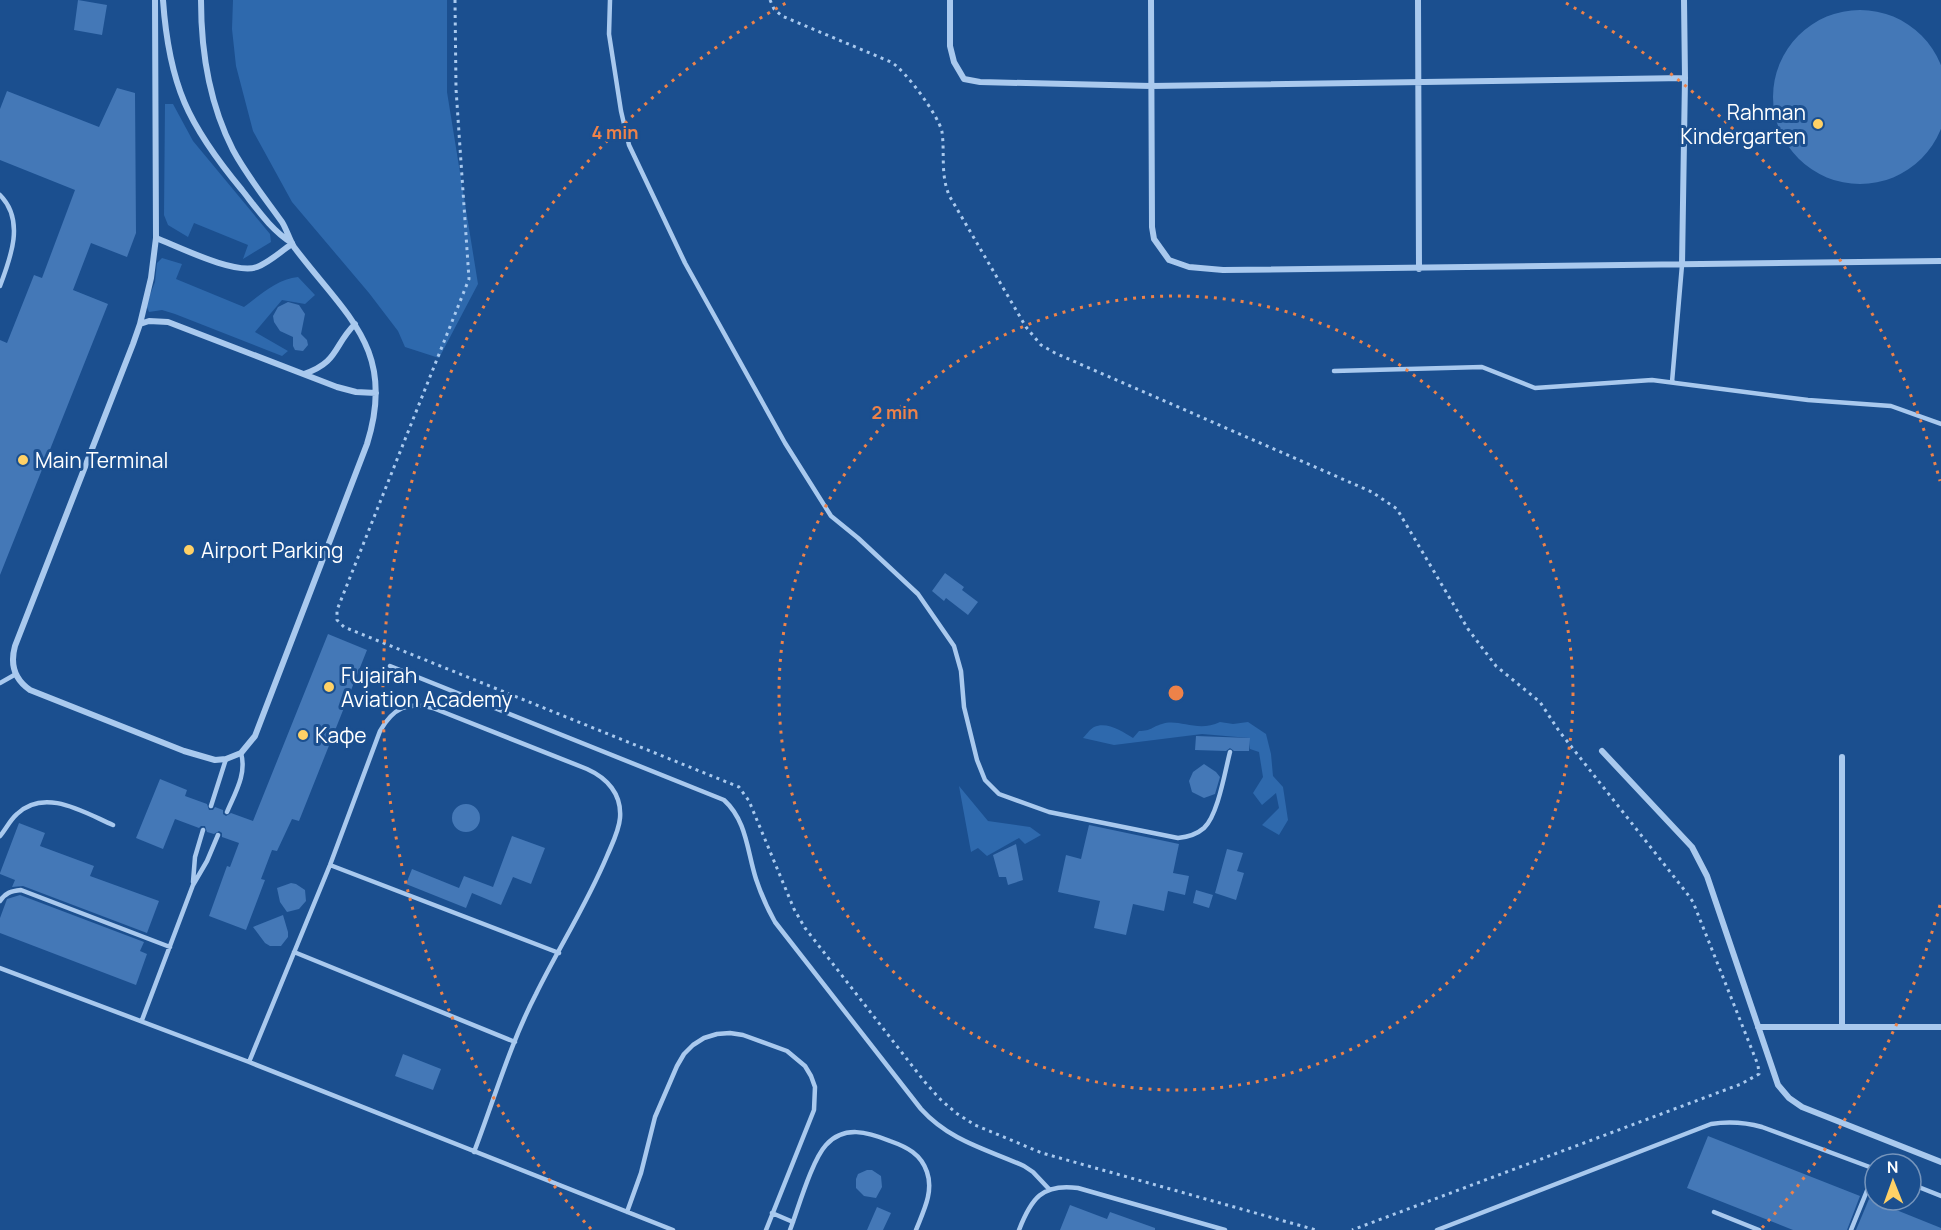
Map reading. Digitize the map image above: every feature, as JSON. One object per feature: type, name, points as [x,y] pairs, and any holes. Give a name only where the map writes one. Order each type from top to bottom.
[{"type":"street","points":[[156,0],[156,238],[150,278],[140,324],[15,646],[13,665],[24,686],[30,690],[184,751],[215,760],[226,759],[241,753],[255,736],[368,444],[374,419],[376,393],[371,357],[365,340],[292,244],[281,222],[243,167],[225,131],[207,73],[201,0]]},
{"type":"street","points":[[164,0],[165,30],[171,66],[191,117],[215,158],[273,229],[292,244]]},
{"type":"street","points":[[950,0],[950,46],[954,62],[964,79],[995,84],[1151,86],[1685,78]]},
{"type":"street","points":[[1151,0],[1152,227],[1154,239],[1169,260],[1189,267],[1223,270],[1419,269],[1941,261]]},
{"type":"street","points":[[1418,0],[1419,269]]},
{"type":"street","points":[[1682,265],[1684,0]]},
{"type":"street","points":[[156,238],[243,269],[262,264],[292,244]]},
{"type":"street","points":[[140,324],[149,321],[168,322],[346,390],[376,393]]},
{"type":"street","points":[[303,374],[329,360],[355,324]]},
{"type":"street","points":[[1602,751],[1692,847],[1707,876],[1778,1085],[1789,1098],[1802,1107],[1941,1162]]},
{"type":"street","points":[[1842,757],[1842,1027]]},
{"type":"street","points":[[1758,1027],[1941,1027]]},
{"type":"lane","points":[[610,0],[609,34],[621,111],[629,145],[680,252],[785,443],[831,516],[918,594],[954,646],[961,671],[964,707],[977,760],[985,780],[999,794],[1048,812],[1178,838],[1191,837],[1205,827],[1218,801],[1230,752]]},
{"type":"lane","points":[[0,195],[10,209],[14,222],[14,235],[11,257],[0,286]]},
{"type":"lane","points":[[1672,382],[1682,265]]},
{"type":"lane","points":[[1334,371],[1482,367],[1534,388],[1652,380],[1808,400],[1891,406],[1941,424]]},
{"type":"lane","points":[[390,666],[724,801],[737,815],[741,824],[755,876],[775,922],[930,1119],[953,1136],[1024,1166],[1049,1189]]},
{"type":"lane","points":[[0,683],[16,674]]},
{"type":"lane","points":[[249,1062],[387,720],[396,711],[408,706],[421,705],[444,712],[599,774],[609,783],[620,806],[617,832],[589,898],[535,996],[515,1042],[474,1152]]},
{"type":"lane","points":[[227,812],[242,775],[241,753]]},
{"type":"lane","points":[[211,806],[226,759]]},
{"type":"lane","points":[[0,836],[16,814],[34,804],[44,802],[64,805],[113,825]]},
{"type":"lane","points":[[193,885],[195,857],[203,830]]},
{"type":"lane","points":[[142,1020],[193,885],[218,836]]},
{"type":"lane","points":[[330,865],[559,953]]},
{"type":"lane","points":[[0,901],[11,891],[21,890],[170,947]]},
{"type":"lane","points":[[294,952],[515,1042]]},
{"type":"lane","points":[[0,968],[142,1020],[673,1230]]},
{"type":"lane","points":[[627,1212],[653,1123],[677,1066],[693,1045],[711,1036],[730,1033],[743,1035],[787,1051],[805,1066],[815,1087],[814,1110],[766,1230]]},
{"type":"lane","points":[[1437,1230],[1711,1124],[1728,1121],[1745,1122],[1762,1127],[1863,1165]]},
{"type":"lane","points":[[790,1230],[815,1164],[825,1145],[843,1134],[864,1132],[906,1146],[922,1162],[929,1184],[928,1195],[916,1230]]},
{"type":"lane","points":[[1019,1230],[1030,1204],[1038,1195],[1049,1189],[1064,1186],[1225,1230]]},
{"type":"lane","points":[[1923,1189],[1941,1196]]},
{"type":"lane","points":[[1851,1230],[1863,1200]]},
{"type":"lane","points":[[1714,1212],[1759,1230]]},
{"type":"lane","points":[[772,1213],[793,1222]]},
{"type":"path","points":[[455,0],[456,89],[469,279],[337,609],[335,615],[340,625],[739,787],[748,801],[804,928],[924,1081],[948,1106],[975,1125],[1042,1153],[1316,1230]]},
{"type":"path","points":[[770,0],[774,9],[782,16],[891,62],[900,69],[939,122],[942,135],[944,180],[950,197],[1026,327],[1041,345],[1372,492],[1397,509],[1468,629],[1496,666],[1540,702],[1559,731],[1693,902],[1758,1065],[1759,1074],[1741,1084],[1352,1230]]},
{"type":"shaded area","points":[[233,0],[447,0],[447,92],[478,284],[439,358],[405,347],[398,331],[369,293],[292,202],[253,131],[236,66],[232,29]]},
{"type":"shaded area","points":[[165,104],[173,104],[193,141],[270,234],[271,242],[243,259],[248,245],[194,223],[188,237],[168,225],[164,215]]},
{"type":"shaded area","points":[[162,258],[182,264],[176,279],[244,307],[276,284],[290,278],[298,277],[315,295],[305,304],[282,300],[255,332],[288,351],[282,356],[175,314],[162,310],[149,312],[146,305],[155,282],[157,263]]},
{"type":"shaded area","points":[[1220,722],[1233,724],[1248,722],[1266,734],[1273,776],[1283,787],[1288,820],[1279,835],[1262,825],[1279,808],[1276,793],[1262,805],[1253,793],[1263,777],[1259,752],[1250,749],[1249,738],[1202,734],[1114,745],[1083,738],[1093,728],[1104,725],[1133,738],[1139,731],[1168,723],[1204,726]]},
{"type":"shaded area","points":[[959,786],[988,821],[1030,827],[1041,835],[1025,844],[1019,838],[987,856],[978,848],[971,852]]},
{"type":"building","points":[[78,0],[107,5],[102,35],[74,30]]},
{"type":"building","points":[[1860,10],[1893,17],[1908,25],[1921,36],[1932,49],[1940,64],[1947,97],[1940,130],[1932,145],[1921,158],[1908,169],[1893,177],[1860,184],[1827,177],[1812,169],[1799,158],[1788,145],[1780,130],[1773,97],[1780,64],[1788,49],[1799,36],[1812,25],[1827,17]]},
{"type":"building","points":[[117,88],[135,93],[136,233],[127,257],[91,243],[73,290],[108,304],[0,575],[0,340],[7,343],[34,275],[42,278],[75,190],[0,160],[0,109],[7,91],[99,127]]},
{"type":"building","points":[[288,302],[299,305],[305,314],[301,334],[307,340],[308,345],[303,351],[295,350],[293,337],[280,331],[274,322],[273,316],[278,307]]},
{"type":"building","points":[[945,573],[964,587],[962,590],[978,602],[968,615],[946,598],[944,601],[932,591]]},
{"type":"building","points":[[328,634],[367,650],[299,821],[292,819],[277,851],[272,850],[261,879],[265,880],[246,930],[209,916],[227,866],[230,867],[239,843],[222,837],[219,831],[214,834],[207,832],[205,826],[199,828],[175,819],[163,849],[136,838],[160,779],[187,790],[185,796],[207,804],[209,810],[215,807],[223,810],[226,816],[231,813],[253,821]]},
{"type":"building","points":[[1196,736],[1250,738],[1249,751],[1234,751],[1230,748],[1226,751],[1195,750]]},
{"type":"building","points":[[1204,764],[1220,777],[1215,794],[1204,798],[1192,792],[1189,781],[1193,772]]},
{"type":"building","points":[[466,804],[476,808],[480,818],[476,828],[466,832],[456,828],[452,818],[456,808]]},
{"type":"building","points":[[19,823],[45,833],[40,846],[94,866],[90,876],[159,901],[147,933],[23,886],[12,887],[15,880],[0,873]]},
{"type":"building","points":[[1089,825],[1179,844],[1173,873],[1189,876],[1185,895],[1168,891],[1164,911],[1133,904],[1126,935],[1094,928],[1100,901],[1058,892],[1066,855],[1081,859]]},
{"type":"building","points":[[512,836],[545,848],[531,884],[513,877],[501,905],[472,893],[466,908],[406,884],[412,869],[459,888],[464,876],[493,887]]},
{"type":"building","points":[[1016,844],[1023,880],[1008,885],[1006,877],[999,877],[993,855]]},
{"type":"building","points":[[1227,849],[1243,853],[1237,871],[1244,873],[1236,900],[1215,893]]},
{"type":"building","points":[[291,883],[305,890],[306,901],[299,909],[287,912],[280,902],[277,888]]},
{"type":"building","points":[[1196,890],[1213,895],[1209,908],[1193,903]]},
{"type":"building","points":[[20,895],[144,942],[140,951],[147,954],[136,985],[0,933],[0,918],[7,899]]},
{"type":"building","points":[[283,915],[288,937],[281,946],[270,946],[253,927]]},
{"type":"building","points":[[403,1054],[441,1069],[433,1090],[395,1076]]},
{"type":"building","points":[[1708,1136],[1860,1196],[1847,1230],[1793,1230],[1687,1188]]},
{"type":"building","points":[[872,1170],[881,1176],[882,1187],[876,1198],[864,1196],[856,1188],[858,1174]]},
{"type":"building","points":[[1070,1205],[1107,1219],[1110,1212],[1155,1228],[1155,1230],[1060,1230]]},
{"type":"building","points":[[877,1207],[891,1213],[883,1230],[867,1230]]},
{"type":"building","points":[[1864,1212],[1901,1212],[1941,1228],[1941,1230],[1856,1230]]},
{"type":"place","name":"Rahman Kindergarten","points":[[1818,124]]},
{"type":"place","name":"Main Terminal","points":[[23,460]]},
{"type":"place","name":"Airport Parking","points":[[189,550]]},
{"type":"place","name":"Fujairah Aviation Academy","points":[[329,687]]},
{"type":"place","name":"Кафе","points":[[303,735]]}]
